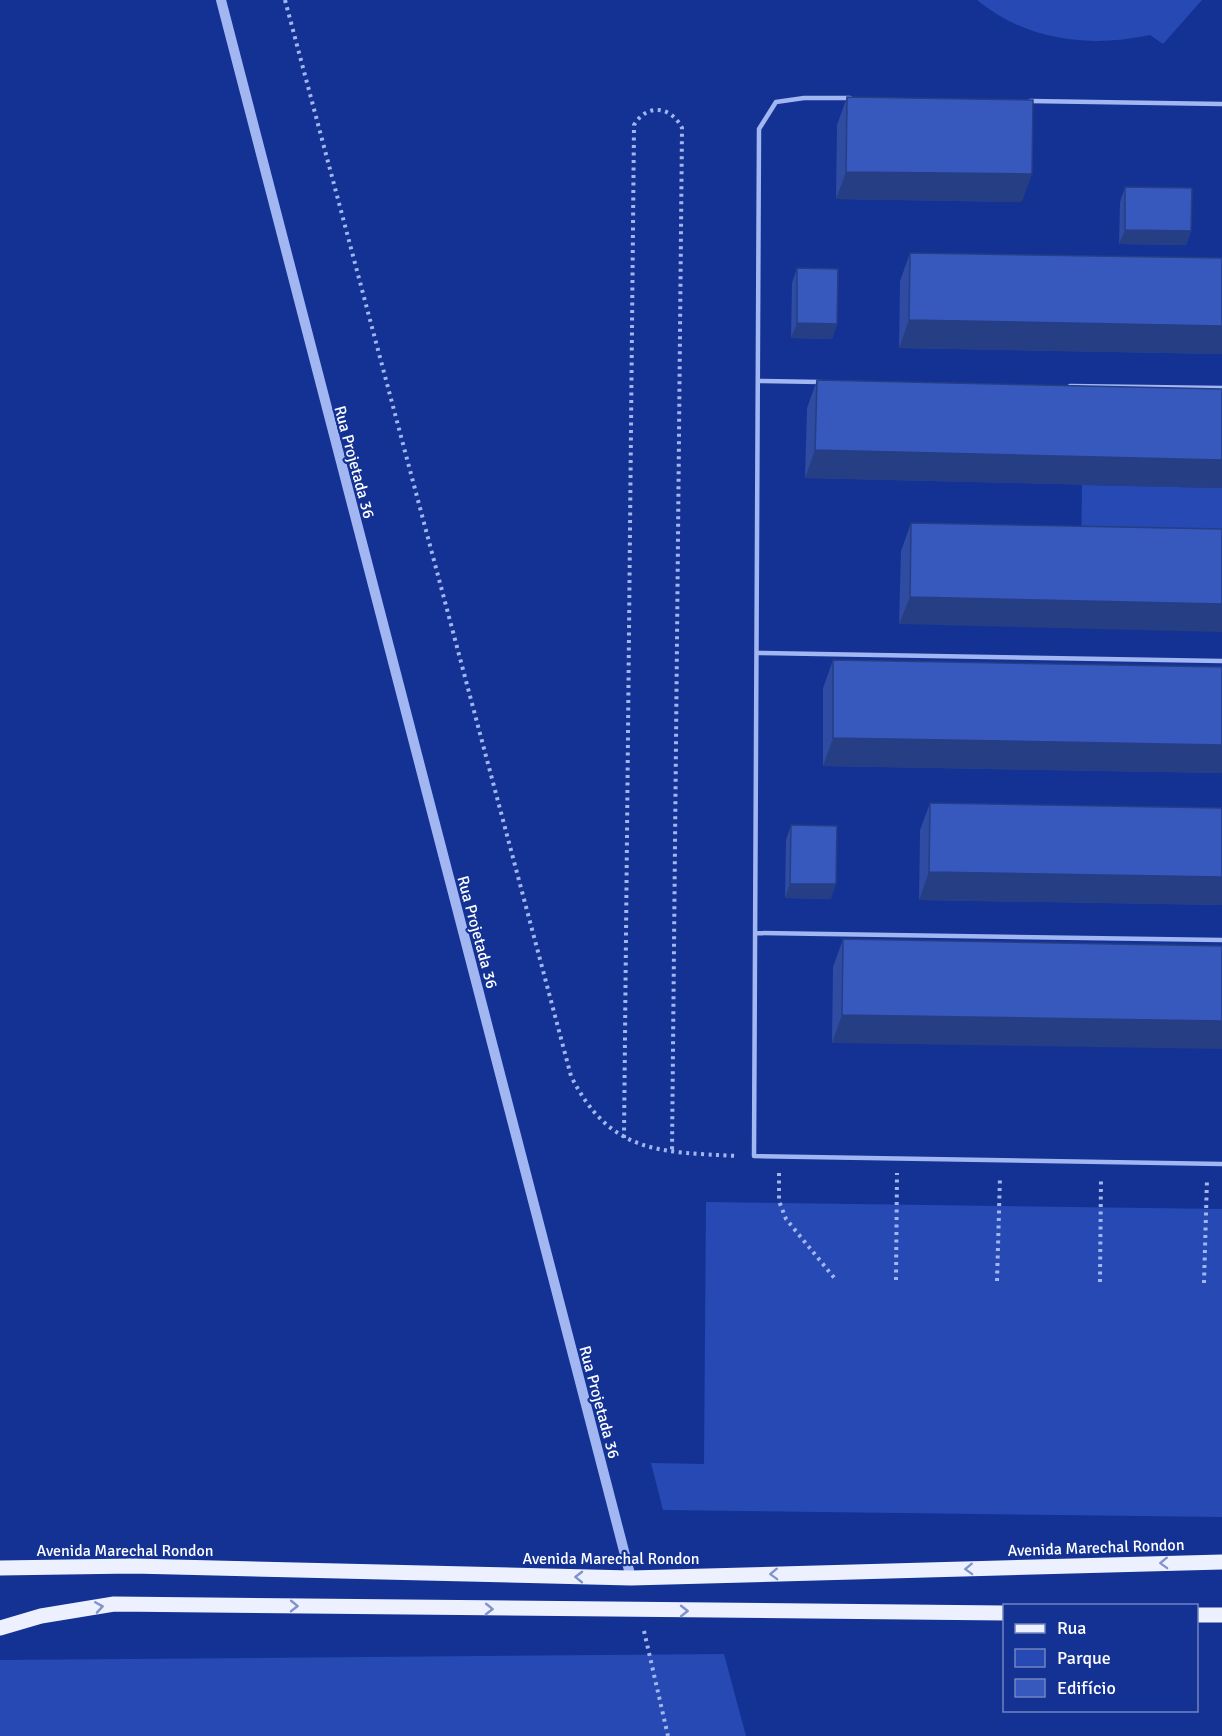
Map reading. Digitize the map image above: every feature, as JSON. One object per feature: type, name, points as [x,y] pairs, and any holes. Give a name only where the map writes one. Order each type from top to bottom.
[{"type":"main road","name":"Avenida Marechal Rondon","points":[[0,1568],[133,1566],[631,1578],[1222,1562]]},
{"type":"main road","points":[[0,1628],[41,1616],[114,1604],[1003,1613]]},
{"type":"main road","points":[[1198,1615],[1222,1615]]},
{"type":"street","name":"Rua Projetada 36","points":[[221,0],[631,1578]]},
{"type":"lane","points":[[852,98],[804,98],[776,102],[759,129],[754,1156],[1222,1164]]},
{"type":"lane","points":[[1019,101],[1222,104]]},
{"type":"lane","points":[[758,381],[830,382]]},
{"type":"lane","points":[[1067,386],[1222,388]]},
{"type":"lane","points":[[757,653],[1222,661]]},
{"type":"lane","points":[[755,933],[1222,940]]},
{"type":"path","points":[[285,0],[571,1076],[584,1102],[602,1122],[624,1138],[672,1152],[754,1156]]},
{"type":"path","points":[[624,1138],[634,125],[648,110],[658,109],[669,111],[677,118],[682,128],[672,1152]]},
{"type":"path","points":[[779,1157],[779,1201],[786,1219],[836,1280]]},
{"type":"path","points":[[896,1280],[897,1159]]},
{"type":"path","points":[[997,1281],[1001,1160]]},
{"type":"path","points":[[1100,1282],[1101,1162]]},
{"type":"path","points":[[1204,1283],[1207,1163]]},
{"type":"path","points":[[640,1610],[668,1736]]},
{"type":"green space","points":[[977,0],[1202,0],[1163,44],[1150,35],[1104,41],[1059,38],[1017,25],[996,14]]},
{"type":"green space","points":[[1082,485],[1222,488],[1222,558],[1081,555]]},
{"type":"green space","points":[[706,1202],[1222,1209],[1222,1517],[663,1510],[651,1463],[704,1464]]},
{"type":"green space","points":[[724,1654],[746,1736],[0,1736],[0,1660]]},
{"type":"building","points":[[847,97],[1033,100],[1032,174],[846,172]]},
{"type":"building","points":[[1125,187],[1192,188],[1191,231],[1125,230]]},
{"type":"building","points":[[910,253],[1222,258],[1222,326],[909,320]]},
{"type":"building","points":[[797,268],[838,269],[837,324],[797,323]]},
{"type":"building","points":[[817,380],[1222,389],[1222,460],[815,450]]},
{"type":"building","points":[[911,523],[1222,529],[1222,604],[910,597]]},
{"type":"building","points":[[833,660],[1222,667],[1222,745],[833,738]]},
{"type":"building","points":[[930,803],[1222,808],[1222,877],[929,872]]},
{"type":"building","points":[[791,825],[837,826],[836,884],[790,884]]},
{"type":"building","points":[[843,939],[1222,946],[1222,1021],[842,1015]]}]
